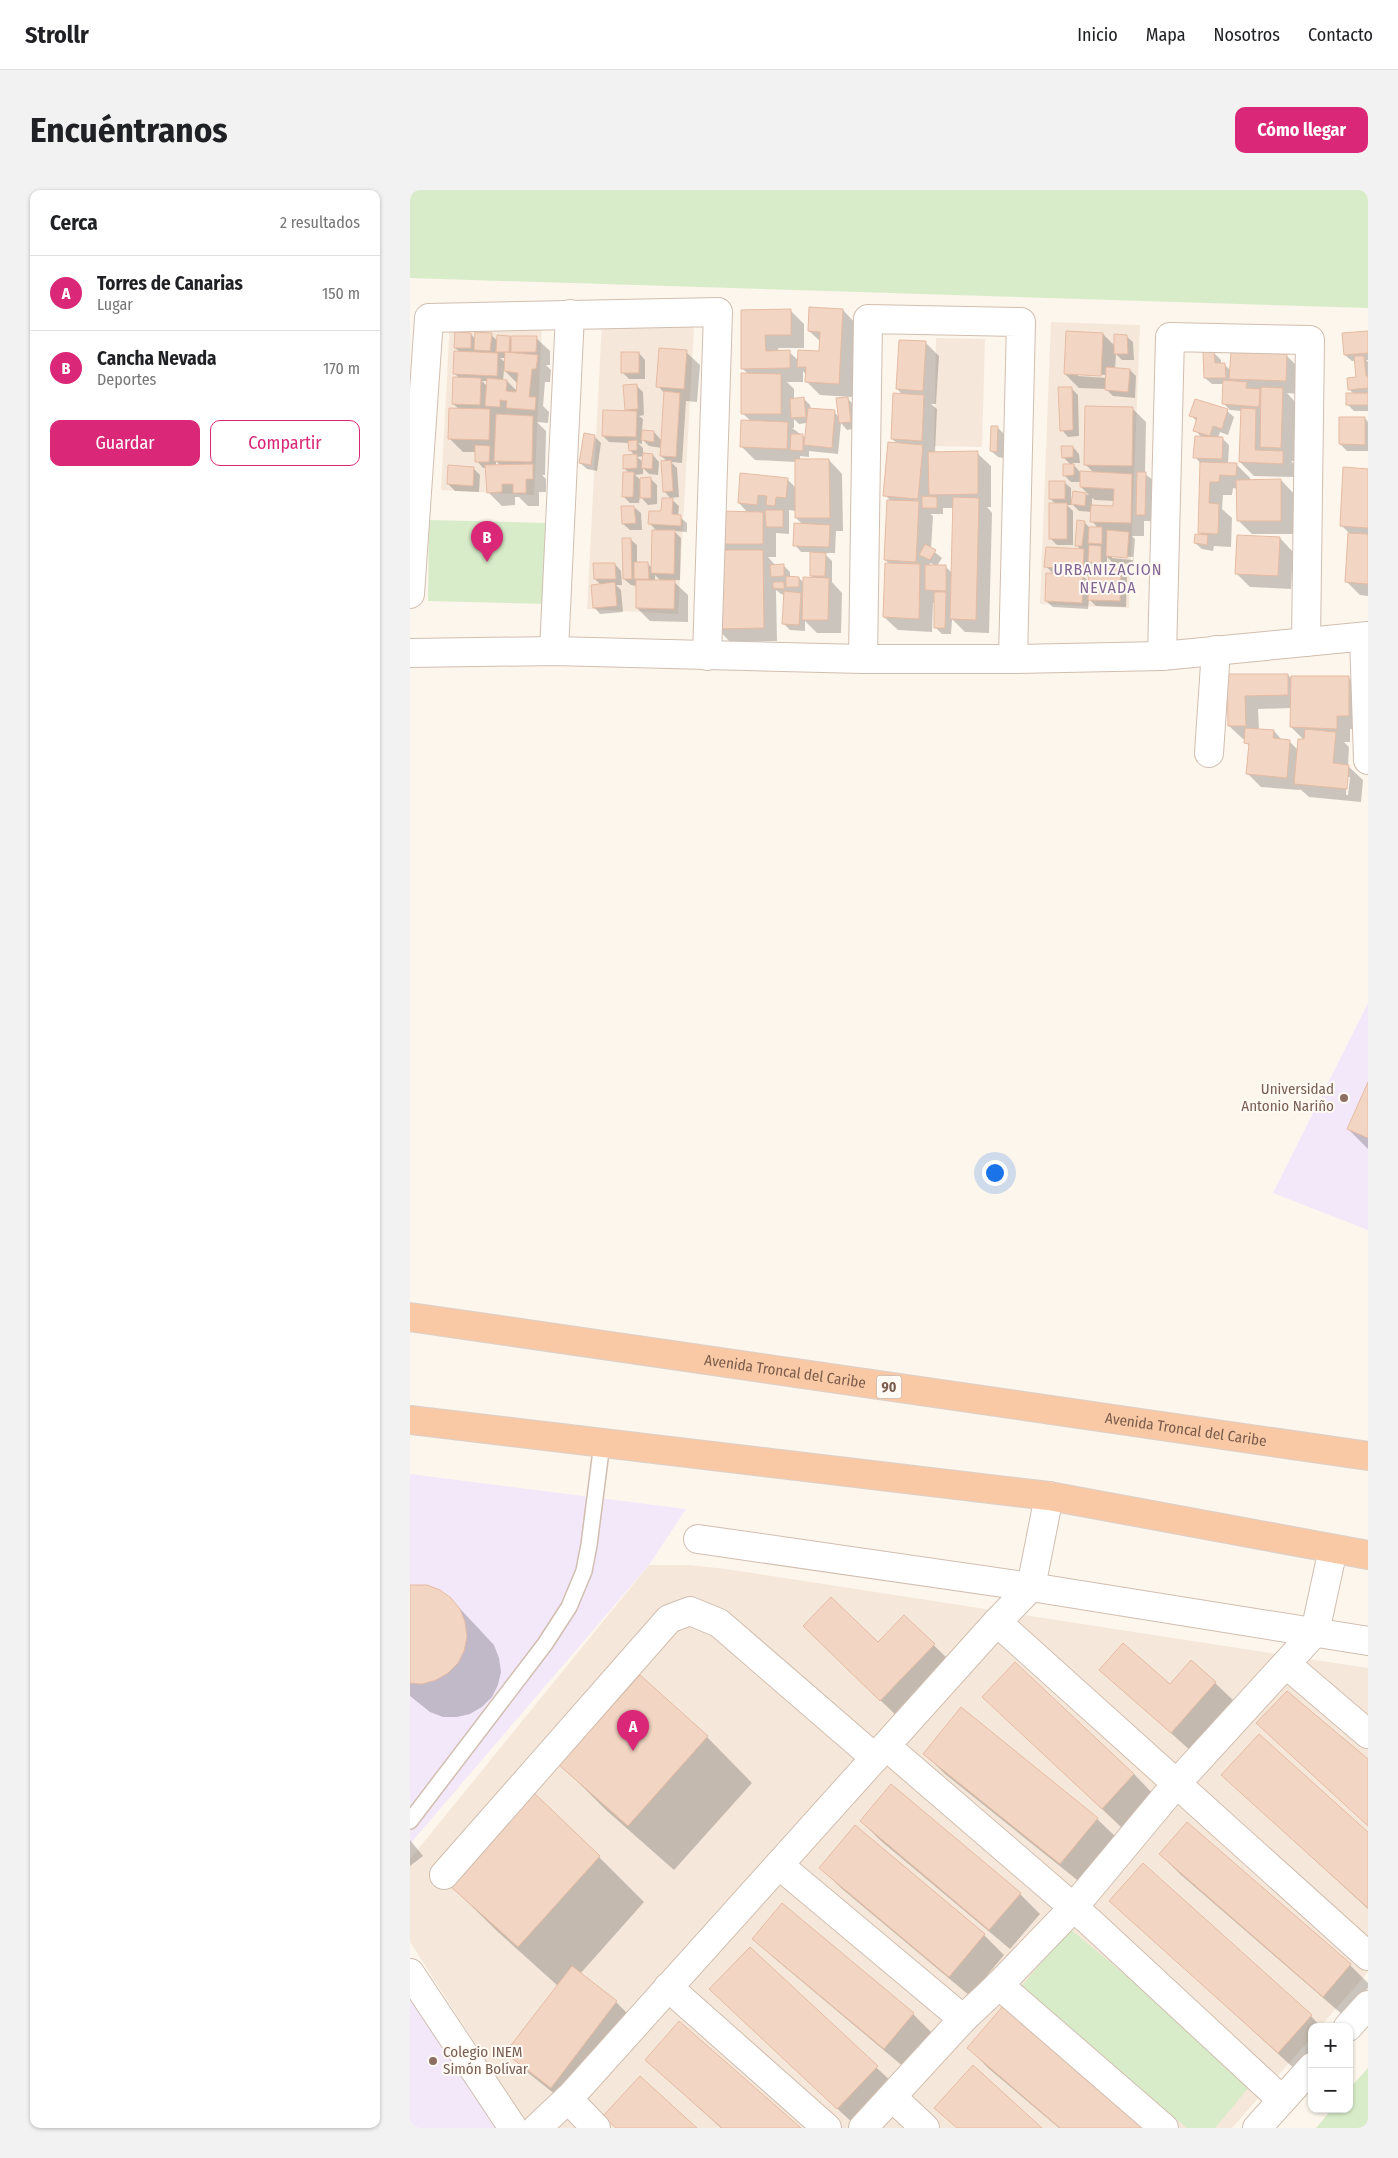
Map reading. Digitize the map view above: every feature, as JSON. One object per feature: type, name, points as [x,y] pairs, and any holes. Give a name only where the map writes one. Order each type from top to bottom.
[{"type":"highway","name":"Avenida Troncal del Caribe","points":[[410,1317],[1368,1456]]},
{"type":"highway","points":[[410,1420],[1048,1496],[1368,1555]]},
{"type":"street","points":[[410,594],[429,318],[718,312],[707,656]]},
{"type":"street","points":[[554,651],[570,314]]},
{"type":"street","points":[[863,659],[868,319],[1021,322],[1013,659]]},
{"type":"street","points":[[1162,656],[1170,337],[1310,340],[1306,642]]},
{"type":"street","points":[[410,653],[554,651],[863,659],[1013,659],[1162,656],[1366,636],[1368,760]]},
{"type":"street","points":[[1209,753],[1216,650]]},
{"type":"street","points":[[537,2128],[568,2099],[997,1622],[1031,1587],[1048,1496]]},
{"type":"street","points":[[698,1539],[1031,1587],[1368,1641]]},
{"type":"street","points":[[863,2128],[963,2019],[999,1985],[1073,1908],[1177,1783],[1315,1632],[1333,1548]]},
{"type":"street","points":[[444,1875],[669,1618],[690,1611],[719,1623],[1073,1908],[1282,2100]]},
{"type":"street","points":[[997,1622],[1368,1956]]},
{"type":"street","points":[[1286,1664],[1368,1734]]},
{"type":"street","points":[[779,1865],[963,2019]]},
{"type":"street","points":[[410,1973],[513,2128]]},
{"type":"street","points":[[999,1985],[1164,2128]]},
{"type":"street","points":[[668,1988],[827,2128]]},
{"type":"street","points":[[1352,2023],[1368,2005]]},
{"type":"street","points":[[1257,2128],[1311,2068]]},
{"type":"street","points":[[892,2097],[926,2128]]},
{"type":"street","points":[[568,2099],[596,2128]]},
{"type":"lane","points":[[410,1821],[545,1644],[569,1607],[584,1571],[602,1443]]},
{"type":"shaded area","points":[[450,320],[542,325],[534,495],[441,490]]},
{"type":"shaded area","points":[[602,322],[694,327],[678,614],[587,609]]},
{"type":"shaded area","points":[[1051,322],[1140,325],[1129,608],[1040,604]]},
{"type":"shaded area","points":[[936,338],[985,339],[982,447],[934,446]]},
{"type":"shaded area","name":"Universidad Antonio Nariño","points":[[1368,1003],[1368,1230],[1273,1193]]},
{"type":"shaded area","points":[[410,1474],[686,1509],[649,1565],[410,1844]]},
{"type":"shaded area","points":[[649,1565],[689,1565],[726,1569],[1368,1668],[1368,1972],[1323,2023],[1308,2023],[1308,2042],[1232,2128],[529,2128],[410,1942],[410,1859]]},
{"type":"shaded area","name":"Colegio INEM Simón Bolívar","points":[[410,1995],[501,2128],[410,2128]]},
{"type":"green space","points":[[410,190],[1368,190],[1368,308],[410,278]]},
{"type":"green space","points":[[429,520],[545,523],[544,604],[428,601]]},
{"type":"green space","points":[[1070,1929],[1254,2081],[1215,2128],[1187,2128],[1019,1989]]},
{"type":"green space","points":[[1368,2068],[1368,2128],[1316,2128],[1329,2113],[1353,2113],[1353,2085]]},
{"type":"building","points":[[809,307],[843,309],[839,384],[805,382],[806,367],[797,367],[798,350],[819,351],[820,332],[808,331]]},
{"type":"building","points":[[791,309],[791,335],[765,335],[766,351],[790,350],[790,368],[741,369],[741,310]]},
{"type":"building","points":[[1066,331],[1103,333],[1101,376],[1064,374]]},
{"type":"building","points":[[1368,331],[1368,353],[1344,355],[1342,333]]},
{"type":"building","points":[[455,332],[471,333],[471,348],[454,348]]},
{"type":"building","points":[[475,332],[492,333],[490,351],[474,350]]},
{"type":"building","points":[[1114,334],[1127,335],[1128,354],[1114,354]]},
{"type":"building","points":[[497,335],[510,336],[509,352],[496,352]]},
{"type":"building","points":[[511,336],[537,336],[536,352],[511,352]]},
{"type":"building","points":[[899,340],[926,341],[923,391],[896,389]]},
{"type":"building","points":[[659,348],[687,350],[684,389],[656,387]]},
{"type":"building","points":[[454,351],[498,353],[497,376],[453,374]]},
{"type":"building","points":[[505,352],[538,355],[536,369],[532,369],[529,397],[536,397],[535,410],[506,408],[507,401],[500,400],[500,407],[485,406],[487,378],[507,380],[506,391],[516,392],[518,373],[504,371]]},
{"type":"building","points":[[621,352],[639,352],[639,373],[621,373]]},
{"type":"building","points":[[1203,352],[1214,352],[1215,363],[1225,363],[1226,378],[1204,378]]},
{"type":"building","points":[[1231,352],[1287,354],[1286,381],[1229,379]]},
{"type":"building","points":[[1354,356],[1364,356],[1368,388],[1348,390],[1347,378],[1356,377]]},
{"type":"building","points":[[1106,367],[1130,369],[1128,392],[1105,390]]},
{"type":"building","points":[[741,373],[781,374],[781,414],[741,414]]},
{"type":"building","points":[[453,377],[481,378],[480,405],[452,404]]},
{"type":"building","points":[[1223,380],[1247,382],[1246,388],[1260,389],[1259,407],[1222,404]]},
{"type":"building","points":[[637,384],[638,409],[625,410],[623,385]]},
{"type":"building","points":[[1058,387],[1072,387],[1073,430],[1060,431]]},
{"type":"building","points":[[1261,387],[1283,388],[1281,448],[1260,447]]},
{"type":"building","points":[[664,391],[680,393],[676,457],[660,456]]},
{"type":"building","points":[[893,393],[924,395],[922,441],[891,439]]},
{"type":"building","points":[[1346,393],[1368,393],[1368,405],[1346,405]]},
{"type":"building","points":[[804,397],[806,417],[791,418],[790,399]]},
{"type":"building","points":[[848,397],[851,422],[839,423],[836,398]]},
{"type":"building","points":[[1195,399],[1228,409],[1222,429],[1213,426],[1210,436],[1193,431],[1197,418],[1189,416]]},
{"type":"building","points":[[1085,406],[1133,407],[1132,466],[1084,465]]},
{"type":"building","points":[[449,408],[490,409],[489,440],[448,439]]},
{"type":"building","points":[[808,408],[835,410],[832,448],[804,445]]},
{"type":"building","points":[[1241,408],[1256,409],[1255,450],[1283,451],[1283,464],[1239,462]]},
{"type":"building","points":[[603,410],[637,411],[636,437],[602,436]]},
{"type":"building","points":[[496,414],[533,416],[532,462],[494,461]]},
{"type":"building","points":[[1339,417],[1365,417],[1365,445],[1339,444]]},
{"type":"building","points":[[741,420],[788,422],[787,449],[740,447]]},
{"type":"building","points":[[991,426],[998,426],[997,452],[990,451]]},
{"type":"building","points":[[642,430],[654,431],[654,442],[641,440]]},
{"type":"building","points":[[584,433],[595,435],[591,465],[579,463]]},
{"type":"building","points":[[791,434],[803,434],[803,451],[790,450]]},
{"type":"building","points":[[1195,436],[1223,437],[1222,459],[1193,458]]},
{"type":"building","points":[[637,440],[637,450],[629,451],[628,441]]},
{"type":"building","points":[[888,442],[923,445],[918,499],[883,496]]},
{"type":"building","points":[[475,445],[490,446],[489,462],[475,462]]},
{"type":"building","points":[[1061,446],[1073,446],[1073,457],[1062,458]]},
{"type":"building","points":[[978,451],[978,494],[929,495],[928,452]]},
{"type":"building","points":[[643,453],[653,454],[652,469],[641,468]]},
{"type":"building","points":[[637,454],[637,468],[623,469],[623,455]]},
{"type":"building","points":[[795,459],[829,459],[830,518],[795,518]]},
{"type":"building","points":[[671,460],[673,491],[663,492],[661,461]]},
{"type":"building","points":[[1200,462],[1237,463],[1236,476],[1220,475],[1219,482],[1210,482],[1209,503],[1219,504],[1218,534],[1198,533]]},
{"type":"building","points":[[533,464],[533,479],[526,479],[526,493],[513,493],[513,484],[502,484],[502,492],[487,493],[485,465]]},
{"type":"building","points":[[1063,464],[1074,464],[1074,475],[1063,476]]},
{"type":"building","points":[[448,465],[474,467],[473,486],[447,484]]},
{"type":"building","points":[[1343,467],[1368,469],[1368,528],[1340,526]]},
{"type":"building","points":[[1080,471],[1132,474],[1131,523],[1090,522],[1091,505],[1113,506],[1114,489],[1080,487]]},
{"type":"building","points":[[623,472],[634,472],[633,497],[622,497]]},
{"type":"building","points":[[1137,472],[1146,472],[1145,515],[1136,515]]},
{"type":"building","points":[[740,473],[788,478],[786,498],[776,497],[775,506],[766,505],[767,496],[758,495],[757,505],[738,503]]},
{"type":"building","points":[[651,477],[651,498],[640,498],[640,478]]},
{"type":"building","points":[[1281,479],[1281,521],[1237,521],[1236,480]]},
{"type":"building","points":[[1049,481],[1065,481],[1065,499],[1049,499]]},
{"type":"building","points":[[1073,491],[1086,493],[1085,506],[1071,504]]},
{"type":"building","points":[[922,496],[937,497],[937,508],[922,508]]},
{"type":"building","points":[[953,497],[979,498],[976,620],[950,619]]},
{"type":"building","points":[[662,498],[673,498],[672,514],[681,515],[681,526],[648,524],[649,511],[661,511]]},
{"type":"building","points":[[887,500],[919,501],[916,562],[884,560]]},
{"type":"building","points":[[1049,503],[1067,503],[1067,539],[1049,539]]},
{"type":"building","points":[[621,506],[634,506],[636,523],[622,524]]},
{"type":"building","points":[[765,510],[783,510],[783,527],[766,527]]},
{"type":"building","points":[[715,511],[763,512],[763,544],[715,544]]},
{"type":"building","points":[[1077,520],[1085,521],[1082,546],[1075,546]]},
{"type":"building","points":[[794,523],[830,525],[829,547],[793,546]]},
{"type":"building","points":[[1089,527],[1102,527],[1102,544],[1088,543]]},
{"type":"building","points":[[652,530],[675,530],[674,574],[651,573]]},
{"type":"building","points":[[1107,530],[1129,532],[1127,558],[1106,556]]},
{"type":"building","points":[[1348,533],[1368,534],[1368,584],[1345,582]]},
{"type":"building","points":[[1195,534],[1208,535],[1207,545],[1194,543]]},
{"type":"building","points":[[1237,535],[1280,537],[1278,576],[1235,574]]},
{"type":"building","points":[[622,538],[631,538],[632,579],[623,579]]},
{"type":"building","points":[[925,544],[936,550],[930,560],[919,555]]},
{"type":"building","points":[[1089,545],[1101,546],[1101,563],[1088,562]]},
{"type":"building","points":[[1046,547],[1084,549],[1083,570],[1044,567]]},
{"type":"building","points":[[715,550],[763,550],[764,628],[715,629]]},
{"type":"building","points":[[810,552],[826,553],[825,576],[810,576]]},
{"type":"building","points":[[634,562],[648,562],[649,579],[634,579]]},
{"type":"building","points":[[593,563],[615,563],[616,579],[594,579]]},
{"type":"building","points":[[885,563],[920,564],[919,619],[883,617]]},
{"type":"building","points":[[784,564],[784,576],[771,577],[770,565]]},
{"type":"building","points":[[925,565],[946,565],[946,591],[925,590]]},
{"type":"building","points":[[1089,568],[1121,569],[1120,601],[1088,600]]},
{"type":"building","points":[[1046,573],[1083,575],[1082,603],[1045,601]]},
{"type":"building","points":[[786,576],[799,577],[799,587],[786,587]]},
{"type":"building","points":[[803,577],[829,578],[828,620],[802,620]]},
{"type":"building","points":[[636,580],[675,580],[674,609],[636,608]]},
{"type":"building","points":[[615,582],[617,606],[593,608],[591,585]]},
{"type":"building","points":[[773,582],[784,582],[784,589],[773,588]]},
{"type":"building","points":[[784,591],[801,593],[799,625],[782,624]]},
{"type":"building","points":[[934,592],[946,592],[945,628],[934,628]]},
{"type":"building","points":[[1227,674],[1288,674],[1288,695],[1245,696],[1246,726],[1228,726]]},
{"type":"building","points":[[1291,676],[1349,676],[1349,716],[1337,716],[1337,729],[1290,727]]},
{"type":"building","points":[[1245,728],[1274,730],[1273,738],[1290,740],[1287,778],[1246,774],[1249,744],[1244,743]]},
{"type":"building","points":[[1305,729],[1336,732],[1333,763],[1349,765],[1347,789],[1294,784],[1298,739],[1304,739]]},
{"type":"building","points":[[1368,1082],[1368,1138],[1347,1129]]},
{"type":"building","points":[[410,1585],[427,1585],[440,1590],[451,1598],[460,1609],[465,1622],[467,1637],[464,1651],[458,1663],[448,1673],[436,1680],[422,1684],[410,1683]]},
{"type":"building","points":[[831,1597],[878,1642],[904,1615],[935,1644],[880,1701],[803,1626]]},
{"type":"building","points":[[1123,1643],[1170,1684],[1191,1660],[1216,1682],[1171,1733],[1099,1670]]},
{"type":"building","points":[[1015,1662],[1134,1774],[1102,1809],[982,1697]]},
{"type":"building","points":[[640,1675],[708,1736],[628,1826],[559,1765]]},
{"type":"building","points":[[1287,1691],[1368,1759],[1368,1826],[1256,1723]]},
{"type":"building","points":[[961,1707],[1098,1818],[1060,1864],[923,1754]]},
{"type":"building","points":[[1259,1734],[1368,1832],[1368,1908],[1221,1775]]},
{"type":"building","points":[[891,1784],[1021,1893],[989,1930],[860,1821]]},
{"type":"building","points":[[532,1791],[600,1856],[518,1947],[450,1886]]},
{"type":"building","points":[[1187,1822],[1351,1964],[1323,1997],[1159,1854]]},
{"type":"building","points":[[855,1825],[985,1934],[949,1977],[819,1868]]},
{"type":"building","points":[[1143,1863],[1312,2015],[1278,2053],[1109,1901]]},
{"type":"building","points":[[782,1903],[914,2013],[884,2049],[752,1939]]},
{"type":"building","points":[[750,1947],[878,2066],[837,2109],[709,1989]]},
{"type":"building","points":[[572,1966],[617,2001],[551,2088],[505,2053]]},
{"type":"building","points":[[1003,2006],[1144,2128],[1060,2128],[967,2048]]},
{"type":"building","points":[[679,2021],[801,2128],[722,2128],[645,2060]]},
{"type":"building","points":[[973,2065],[1042,2128],[957,2128],[934,2108]]},
{"type":"building","points":[[640,2076],[697,2128],[616,2128],[603,2116]]},
{"type":"place","name":"Cancha Nevada","points":[[487,562]]},
{"type":"place","name":"Universidad Antonio Nariño","points":[[1344,1098]]},
{"type":"place","name":"Torres de Canarias","points":[[633,1751]]},
{"type":"place","name":"Colegio INEM Simón Bolívar","points":[[433,2061]]},
{"type":"district","name":"URBANIZACION NEVADA","points":[[1108,578]]}]
